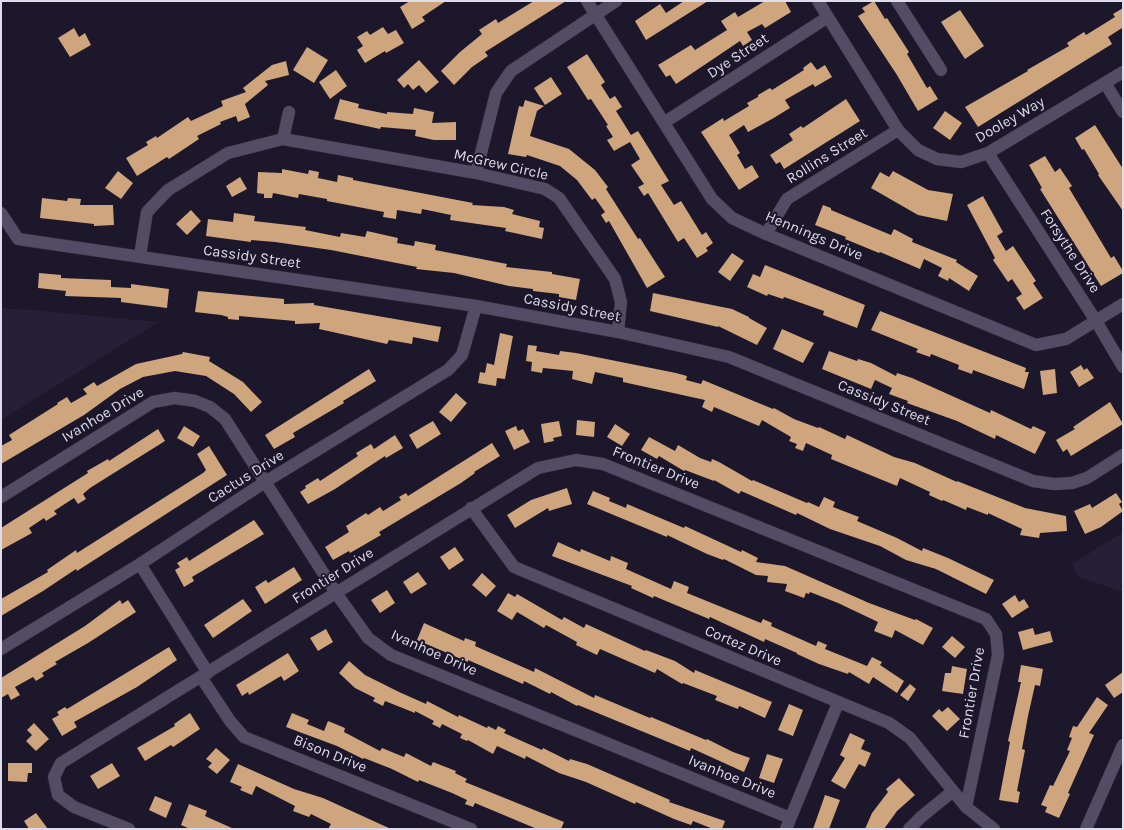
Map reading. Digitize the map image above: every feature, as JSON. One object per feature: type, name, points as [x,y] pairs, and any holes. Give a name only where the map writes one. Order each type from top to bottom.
[{"type":"street","name":"Hennings Drive","points":[[587,1],[665,122],[712,199],[732,218],[766,234],[1036,344],[1066,339],[1096,322],[1123,304]]},
{"type":"street","points":[[476,173],[496,93],[511,71],[616,1]]},
{"type":"street","name":"Dooley Way","points":[[818,1],[898,130],[918,150],[937,159],[961,162],[988,154],[1123,72]]},
{"type":"street","points":[[897,1],[941,70]]},
{"type":"street","name":"Dye Street","points":[[665,122],[828,17]]},
{"type":"street","points":[[1105,83],[1123,112]]},
{"type":"street","points":[[283,139],[289,112]]},
{"type":"street","name":"Rollins Street","points":[[766,234],[787,199],[898,130]]},
{"type":"street","name":"McGrew Circle","points":[[140,256],[147,212],[168,190],[228,153],[283,139],[476,173],[545,189],[559,198],[615,279],[621,302],[618,332]]},
{"type":"street","name":"Forsythe Drive","points":[[988,154],[1096,322],[1123,368]]},
{"type":"street","name":"Cassidy Street","points":[[1,213],[18,239],[476,306],[618,332],[729,356],[1033,481],[1054,484],[1072,483],[1087,478],[1123,455]]},
{"type":"street","name":"Cactus Drive","points":[[1,649],[140,564],[265,482],[448,370],[462,355],[476,306]]},
{"type":"street","name":"Ivanhoe Drive","points":[[1,497],[153,402],[175,398],[195,401],[210,407],[225,419],[336,593],[368,638],[391,655],[788,824]]},
{"type":"street","name":"Frontier Drive","points":[[129,829],[74,807],[58,795],[54,777],[61,763],[471,508],[538,468],[576,460],[603,464],[986,619],[996,634],[998,655],[966,808]]},
{"type":"street","name":"Cortez Drive","points":[[471,508],[514,567],[889,723],[910,738],[966,808],[994,829]]},
{"type":"street","name":"Bison Drive","points":[[140,564],[230,721],[244,737],[471,829]]},
{"type":"street","points":[[788,824],[838,703]]},
{"type":"street","points":[[1086,829],[1123,745]]},
{"type":"street","points":[[910,829],[921,817],[953,792]]},
{"type":"shaded area","points":[[1,308],[31,310],[159,322],[1,420]]},
{"type":"shaded area","points":[[1123,532],[1123,592],[1079,577],[1072,564]]},
{"type":"building","points":[[410,1],[446,1],[422,17],[425,21],[412,29],[400,7]]},
{"type":"building","points":[[534,1],[566,1],[485,52],[488,56],[472,67],[454,85],[441,71],[460,52],[482,34],[479,30],[496,19],[498,23]]},
{"type":"building","points":[[684,1],[708,1],[646,40],[635,21],[660,4],[666,13]]},
{"type":"building","points":[[765,1],[785,1],[791,12],[765,28],[762,24],[747,32],[752,40],[743,46],[740,41],[676,84],[670,75],[666,77],[658,65],[691,45],[695,50],[727,30],[721,21],[735,12],[738,17]]},
{"type":"building","points":[[874,1],[909,52],[907,54],[927,88],[930,86],[938,99],[918,111],[897,75],[858,16],[865,12],[862,8]]},
{"type":"building","points":[[1123,8],[1123,30],[1122,28],[1108,37],[1112,44],[978,127],[965,107],[1069,46],[1067,43],[1084,32],[1086,35],[1115,17],[1113,14]]},
{"type":"building","points":[[960,10],[984,46],[965,59],[941,22]]},
{"type":"building","points":[[383,27],[388,34],[396,30],[404,43],[386,53],[385,51],[365,63],[357,50],[363,46],[357,37],[367,31],[370,35]]},
{"type":"building","points":[[74,28],[79,37],[85,33],[91,45],[70,57],[58,38]]},
{"type":"building","points":[[307,47],[328,60],[314,83],[293,70]]},
{"type":"building","points":[[587,54],[605,82],[601,85],[610,99],[615,96],[622,107],[616,111],[631,135],[638,131],[669,181],[661,185],[674,205],[681,201],[702,235],[706,232],[713,243],[706,248],[708,251],[697,258],[684,238],[678,242],[648,193],[644,196],[638,187],[644,184],[631,165],[640,159],[630,142],[614,151],[607,140],[613,137],[606,126],[608,125],[591,99],[588,100],[567,67]]},
{"type":"building","points":[[419,60],[439,82],[426,93],[419,85],[413,90],[408,84],[404,88],[397,80]]},
{"type":"building","points":[[286,61],[289,75],[265,81],[268,85],[245,104],[250,117],[238,122],[236,116],[220,122],[221,124],[197,136],[199,139],[169,159],[167,157],[137,176],[126,158],[148,145],[146,142],[156,136],[157,138],[188,117],[191,121],[223,106],[221,101],[246,92],[243,88],[272,65]]},
{"type":"building","points":[[811,62],[817,70],[825,65],[832,77],[815,87],[813,84],[785,100],[790,108],[772,119],[748,132],[744,125],[729,135],[740,153],[737,155],[745,169],[752,165],[759,177],[739,190],[701,132],[723,118],[724,121],[749,106],[747,103],[758,97],[758,95],[770,88],[772,90],[804,70],[803,68]]},
{"type":"building","points":[[336,70],[347,86],[330,99],[319,82]]},
{"type":"building","points":[[551,77],[562,94],[545,105],[534,88]]},
{"type":"building","points":[[340,99],[359,104],[358,108],[387,114],[387,112],[413,114],[414,108],[434,112],[432,123],[456,122],[456,140],[434,140],[415,136],[416,130],[381,127],[380,129],[334,119]]},
{"type":"building","points":[[846,99],[860,121],[784,169],[780,162],[776,164],[770,155],[793,140],[789,134],[801,126],[803,128]]},
{"type":"building","points":[[525,100],[544,106],[537,111],[530,136],[569,149],[595,170],[608,187],[606,189],[638,239],[640,238],[665,277],[647,288],[609,221],[606,223],[601,215],[605,212],[595,198],[592,200],[577,180],[560,166],[527,155],[526,157],[508,154],[519,106],[523,107]]},
{"type":"building","points":[[945,111],[962,123],[950,140],[933,128]]},
{"type":"building","points":[[1095,125],[1123,169],[1123,211],[1098,175],[1099,174],[1084,149],[1082,150],[1075,138]]},
{"type":"building","points":[[1045,156],[1055,172],[1060,168],[1072,186],[1069,188],[1111,258],[1114,256],[1123,271],[1123,273],[1101,286],[1040,189],[1042,188],[1029,165]]},
{"type":"building","points":[[282,169],[308,174],[309,170],[319,172],[318,178],[337,182],[338,175],[353,178],[353,180],[473,203],[472,205],[504,207],[514,210],[512,214],[540,221],[539,227],[544,228],[542,239],[505,231],[506,228],[450,220],[451,215],[422,209],[421,214],[397,210],[396,219],[383,217],[384,212],[327,201],[327,199],[299,194],[298,198],[273,193],[272,198],[264,198],[264,194],[257,193],[258,172],[282,173]]},
{"type":"building","points":[[118,171],[133,183],[121,199],[105,188]]},
{"type":"building","points":[[893,171],[928,190],[953,194],[947,221],[918,215],[871,188],[880,172],[889,177]]},
{"type":"building","points":[[240,177],[247,189],[232,197],[226,186]]},
{"type":"building","points":[[983,196],[1003,232],[997,236],[1006,251],[1013,246],[1036,281],[1033,283],[1043,298],[1024,310],[1016,298],[1022,294],[1012,279],[1008,282],[993,260],[995,258],[967,205]]},
{"type":"building","points":[[42,198],[67,201],[68,198],[81,199],[80,205],[113,205],[114,225],[94,226],[94,224],[40,218]]},
{"type":"building","points":[[823,205],[831,208],[831,210],[891,235],[894,229],[913,239],[912,242],[957,260],[956,262],[978,276],[969,291],[949,278],[948,281],[938,276],[942,268],[924,259],[920,269],[845,239],[846,237],[815,225]]},
{"type":"building","points":[[191,210],[201,221],[187,235],[176,224]]},
{"type":"building","points":[[234,213],[255,216],[254,221],[306,227],[305,230],[340,237],[341,233],[365,237],[367,231],[398,238],[397,243],[414,246],[415,241],[436,245],[435,250],[507,264],[506,267],[552,272],[552,274],[580,279],[576,300],[559,297],[559,294],[533,291],[533,289],[509,286],[454,273],[416,269],[417,267],[331,250],[275,242],[251,240],[251,242],[206,236],[208,219],[233,222]]},
{"type":"building","points":[[732,253],[744,261],[730,281],[718,272]]},
{"type":"building","points":[[765,265],[865,305],[857,328],[823,315],[824,311],[784,297],[783,299],[768,294],[767,296],[747,287],[753,274],[760,277]]},
{"type":"building","points":[[39,273],[61,275],[61,278],[111,280],[111,287],[131,288],[131,284],[169,289],[167,308],[121,302],[121,298],[65,296],[66,291],[38,288]]},
{"type":"building","points":[[198,291],[284,299],[284,304],[314,303],[314,305],[441,327],[438,342],[413,337],[412,344],[389,340],[387,344],[319,329],[320,323],[295,324],[295,321],[239,316],[239,320],[228,319],[228,317],[221,315],[195,312]]},
{"type":"building","points":[[653,293],[732,309],[767,328],[757,345],[718,326],[650,311]]},
{"type":"building","points":[[880,311],[1026,368],[1025,372],[1029,372],[1024,389],[973,370],[972,374],[958,369],[959,365],[931,354],[930,357],[916,352],[918,349],[871,330]]},
{"type":"building","points":[[782,329],[814,343],[803,363],[773,349]]},
{"type":"building","points":[[500,333],[513,336],[505,379],[497,378],[496,386],[478,383],[480,372],[485,373],[487,363],[494,365]]},
{"type":"building","points":[[528,345],[537,346],[536,351],[559,355],[560,351],[576,353],[676,373],[687,376],[686,380],[701,384],[703,380],[773,409],[774,408],[794,419],[818,428],[819,427],[845,439],[847,435],[894,457],[915,463],[957,482],[1025,508],[1066,516],[1067,531],[1040,533],[1039,538],[1020,535],[1022,529],[988,513],[988,515],[967,507],[966,510],[943,500],[942,501],[929,495],[930,492],[900,478],[897,486],[831,459],[832,455],[806,443],[803,451],[795,448],[797,444],[789,441],[791,437],[762,420],[759,426],[714,407],[712,412],[702,407],[705,400],[623,382],[623,378],[595,372],[592,384],[572,379],[573,371],[543,368],[542,373],[531,371],[532,362],[526,361]]},
{"type":"building","points":[[829,351],[857,361],[858,359],[871,363],[896,376],[897,373],[912,378],[990,413],[991,410],[1031,429],[1033,426],[1046,432],[1035,454],[996,435],[995,439],[957,421],[907,403],[908,401],[889,394],[892,388],[875,380],[871,389],[822,369]]},
{"type":"building","points":[[183,352],[210,357],[209,361],[243,382],[262,402],[251,412],[234,394],[206,376],[175,371],[143,377],[120,389],[84,415],[1,464],[1,446],[12,440],[9,435],[58,404],[57,403],[67,397],[71,403],[87,394],[83,389],[94,382],[97,386],[136,364],[182,354]]},
{"type":"building","points":[[1081,365],[1084,370],[1087,368],[1094,378],[1079,387],[1070,372]]},
{"type":"building","points":[[369,369],[376,381],[343,401],[344,403],[293,433],[295,437],[274,449],[265,435]]},
{"type":"building","points":[[1055,369],[1057,393],[1043,395],[1040,371]]},
{"type":"building","points":[[456,393],[467,403],[451,422],[439,412]]},
{"type":"building","points":[[1110,402],[1123,424],[1071,456],[1067,449],[1063,452],[1056,440],[1075,429],[1073,427]]},
{"type":"building","points":[[577,420],[595,422],[594,437],[576,435]]},
{"type":"building","points":[[433,421],[441,434],[417,449],[409,435]]},
{"type":"building","points":[[559,421],[562,436],[553,438],[554,441],[544,443],[541,424]]},
{"type":"building","points":[[615,424],[630,434],[622,446],[607,437]]},
{"type":"building","points":[[184,426],[200,436],[193,447],[177,438]]},
{"type":"building","points":[[516,426],[518,431],[523,429],[530,442],[514,450],[505,431]]},
{"type":"building","points":[[158,429],[165,441],[90,488],[83,494],[86,499],[78,504],[74,498],[54,511],[57,514],[46,521],[44,518],[29,528],[32,533],[1,550],[1,528],[88,473],[87,471],[108,459],[109,461]]},
{"type":"building","points":[[395,435],[403,448],[386,458],[385,456],[335,489],[308,504],[300,492],[306,488],[305,486],[318,478],[320,481],[358,456],[356,453],[371,444],[374,449]]},
{"type":"building","points":[[649,437],[675,451],[678,445],[700,458],[711,462],[712,459],[752,481],[753,480],[807,503],[808,502],[819,507],[824,497],[835,502],[833,507],[859,517],[857,521],[897,538],[922,551],[923,548],[948,558],[994,580],[986,594],[936,569],[906,560],[880,546],[830,529],[797,513],[796,515],[741,491],[739,494],[714,480],[685,470],[684,471],[659,456],[657,459],[641,450]]},
{"type":"building","points":[[492,443],[500,456],[474,472],[475,473],[461,483],[379,532],[381,535],[350,553],[349,551],[333,560],[325,547],[349,532],[346,526],[366,513],[368,515],[380,507],[383,511],[401,500],[399,497],[406,493],[408,496]]},
{"type":"building","points":[[209,446],[227,475],[77,571],[76,569],[1,616],[1,599],[48,572],[47,570],[76,550],[77,553],[203,473],[206,470],[197,454]]},
{"type":"building","points":[[567,488],[572,504],[549,511],[548,508],[515,528],[507,515],[531,500]]},
{"type":"building","points":[[593,491],[610,498],[609,501],[626,508],[627,504],[684,528],[685,526],[741,552],[742,550],[758,558],[756,562],[785,566],[869,603],[915,620],[916,619],[933,628],[923,645],[895,630],[892,638],[874,631],[878,622],[838,603],[810,592],[809,594],[806,593],[804,598],[785,591],[787,584],[767,582],[768,576],[756,575],[724,559],[723,560],[707,554],[667,535],[667,537],[587,504]]},
{"type":"building","points":[[1116,493],[1122,502],[1119,504],[1123,511],[1101,527],[1085,534],[1074,511],[1090,504],[1092,508]]},
{"type":"building","points":[[254,520],[264,534],[192,577],[194,581],[184,587],[175,570],[180,567],[177,563],[187,557],[189,561]]},
{"type":"building","points":[[558,542],[580,552],[581,549],[610,561],[611,556],[628,563],[626,569],[671,589],[674,581],[689,587],[687,593],[761,623],[763,619],[772,623],[771,626],[816,646],[818,641],[827,645],[825,649],[867,666],[872,657],[882,662],[880,665],[904,681],[897,693],[873,677],[869,684],[849,672],[848,674],[819,664],[765,639],[764,642],[710,617],[709,619],[654,596],[653,598],[631,588],[632,586],[552,556]]},
{"type":"building","points":[[455,547],[464,560],[449,570],[440,557]]},
{"type":"building","points":[[294,567],[302,580],[265,604],[255,587],[266,580],[268,583]]},
{"type":"building","points":[[418,572],[427,584],[411,594],[403,582]]},
{"type":"building","points":[[482,573],[496,586],[486,597],[472,585]]},
{"type":"building","points":[[387,590],[395,603],[380,613],[371,600]]},
{"type":"building","points":[[508,593],[515,597],[517,594],[562,620],[564,617],[584,628],[586,624],[645,651],[646,650],[675,661],[694,673],[695,670],[772,702],[765,718],[739,706],[738,709],[715,700],[717,696],[683,683],[682,684],[657,669],[655,673],[600,649],[597,655],[576,645],[577,642],[546,625],[544,628],[517,612],[512,620],[497,611]]},
{"type":"building","points":[[1015,595],[1019,602],[1024,599],[1029,607],[1012,618],[1002,604]]},
{"type":"building","points":[[243,599],[252,611],[213,638],[204,625]]},
{"type":"building","points":[[120,600],[122,604],[128,600],[136,612],[55,662],[57,664],[42,673],[44,676],[36,681],[33,677],[15,687],[20,695],[11,700],[8,694],[1,698],[1,678],[85,626]]},
{"type":"building","points":[[424,623],[464,641],[465,638],[476,642],[475,646],[534,672],[535,668],[594,698],[595,695],[706,740],[707,739],[733,752],[750,758],[744,772],[691,748],[690,751],[578,705],[577,706],[551,692],[550,694],[524,681],[523,684],[417,640]]},
{"type":"building","points":[[1033,628],[1035,635],[1050,631],[1053,642],[1023,650],[1018,632]]},
{"type":"building","points":[[326,629],[333,642],[318,651],[310,638]]},
{"type":"building","points":[[952,636],[965,647],[955,658],[942,647]]},
{"type":"building","points":[[169,647],[177,660],[137,687],[74,722],[77,727],[62,736],[52,719],[59,715],[57,712],[65,707],[67,709]]},
{"type":"building","points":[[288,653],[299,671],[284,681],[281,676],[249,695],[248,692],[242,696],[236,685]]},
{"type":"building","points":[[349,661],[365,675],[426,704],[427,701],[458,717],[459,715],[487,728],[488,726],[496,730],[498,726],[506,730],[504,733],[542,750],[543,748],[569,761],[570,759],[587,764],[670,800],[669,802],[725,821],[722,829],[713,829],[693,821],[691,825],[674,819],[636,802],[635,804],[586,782],[559,773],[526,756],[525,759],[497,746],[493,754],[468,740],[467,741],[460,738],[462,734],[442,724],[440,728],[432,724],[434,721],[415,711],[415,713],[385,701],[383,706],[373,701],[375,698],[355,688],[339,673]]},
{"type":"building","points":[[1021,665],[1043,669],[1040,686],[1035,685],[1028,716],[1022,749],[1025,750],[1017,791],[1020,792],[1018,803],[999,800],[1010,742],[1008,741],[1021,682],[1018,682]]},
{"type":"building","points":[[952,666],[967,669],[963,694],[942,691],[945,673],[951,673]]},
{"type":"building","points":[[1123,672],[1123,692],[1114,698],[1105,685]]},
{"type":"building","points":[[910,684],[916,689],[908,701],[900,695]]},
{"type":"building","points":[[1097,697],[1108,705],[1089,733],[1094,735],[1068,793],[1070,794],[1059,818],[1045,812],[1047,807],[1041,805],[1050,785],[1053,786],[1070,751],[1067,750],[1072,738],[1069,737],[1073,726],[1077,727]]},
{"type":"building","points":[[789,704],[803,710],[793,736],[778,730]]},
{"type":"building","points":[[948,707],[960,719],[947,731],[932,716],[939,709],[942,712]]},
{"type":"building","points":[[190,713],[200,729],[173,747],[171,745],[145,761],[137,748],[175,726],[174,724]]},
{"type":"building","points":[[292,713],[309,720],[307,724],[324,731],[328,721],[345,728],[344,732],[380,751],[382,748],[404,757],[406,753],[431,766],[433,762],[456,771],[455,773],[467,779],[465,782],[564,822],[561,829],[537,829],[475,803],[473,807],[465,804],[467,800],[452,793],[419,780],[418,782],[392,769],[364,758],[363,759],[337,746],[286,727]]},
{"type":"building","points":[[34,723],[49,739],[36,751],[26,741],[32,735],[27,730]]},
{"type":"building","points":[[850,733],[865,740],[861,749],[871,753],[865,767],[859,764],[845,789],[831,781],[845,758],[840,755]]},
{"type":"building","points":[[216,748],[230,760],[217,774],[208,767],[212,763],[206,759]]},
{"type":"building","points":[[767,754],[783,759],[774,783],[759,778]]},
{"type":"building","points":[[8,763],[32,763],[32,773],[28,773],[27,782],[8,781]]},
{"type":"building","points":[[112,763],[120,776],[98,789],[90,776]]},
{"type":"building","points":[[238,764],[294,789],[323,798],[391,829],[328,829],[331,824],[311,814],[309,817],[293,811],[295,806],[256,786],[252,795],[240,790],[242,787],[230,782]]},
{"type":"building","points":[[899,778],[915,795],[897,811],[884,829],[865,829],[872,813],[888,792],[886,789]]},
{"type":"building","points":[[825,795],[840,800],[829,829],[813,829]]},
{"type":"building","points":[[155,796],[172,803],[166,818],[149,810]]},
{"type":"building","points":[[189,804],[207,811],[205,816],[234,829],[190,829],[181,825]]},
{"type":"building","points":[[36,813],[48,829],[29,829],[24,821]]}]
